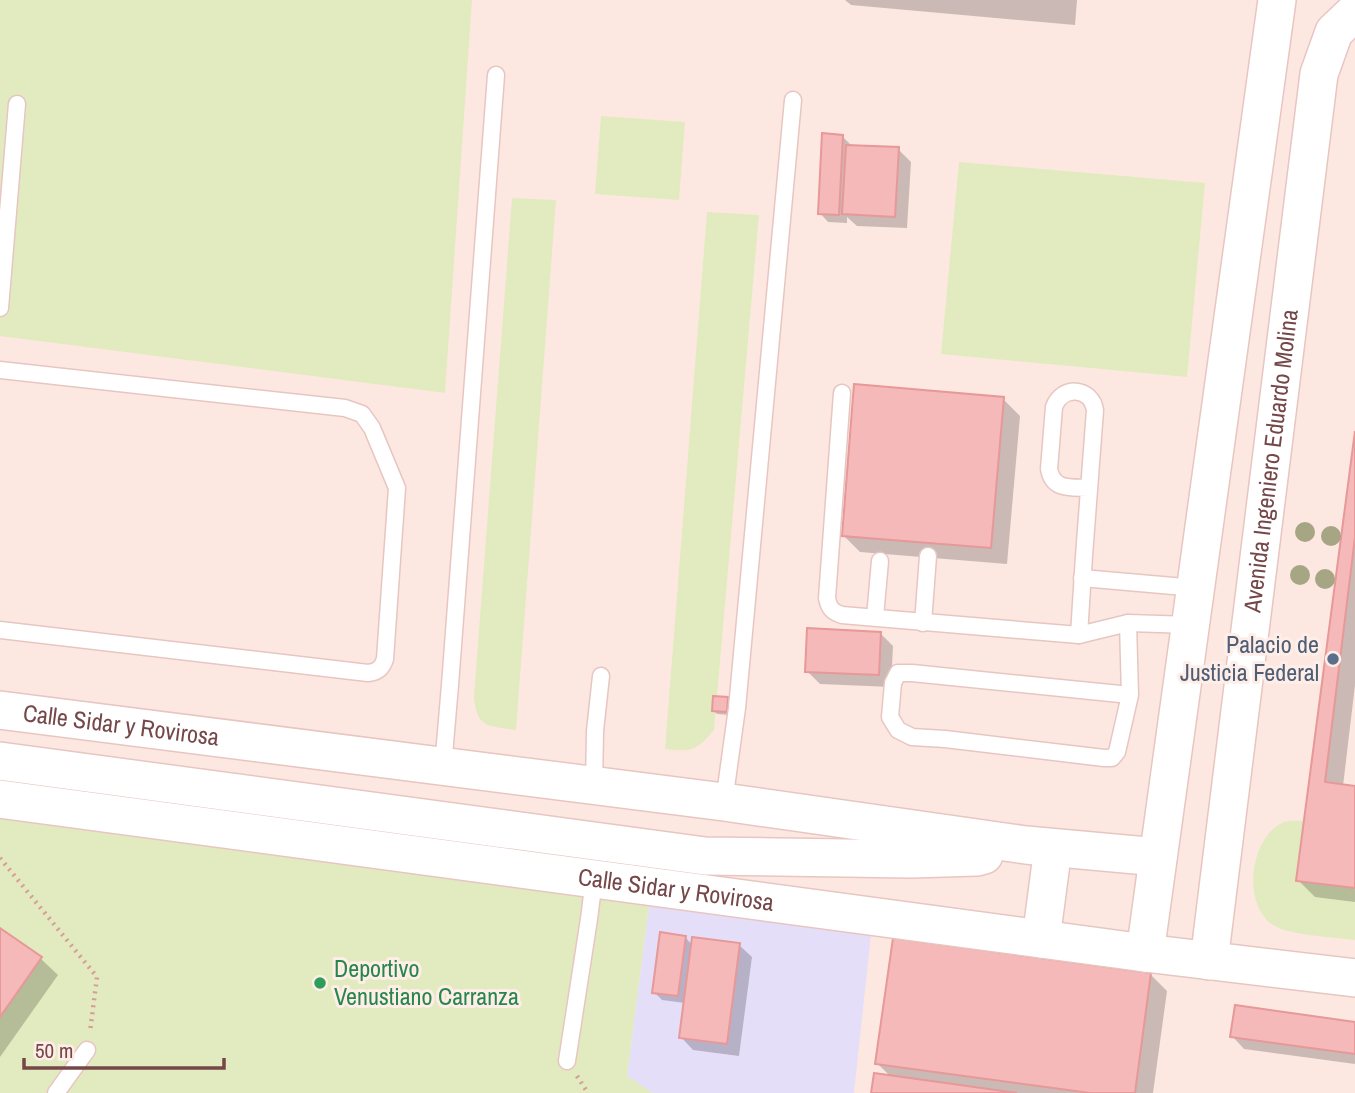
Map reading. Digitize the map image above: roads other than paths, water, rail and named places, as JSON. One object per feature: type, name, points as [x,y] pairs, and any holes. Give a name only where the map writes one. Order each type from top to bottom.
[{"type":"street","points":[[1145,953],[1277,0]]},
{"type":"street","name":"Avenida Ingeniero Eduardo Molina","points":[[1209,961],[1319,74],[1335,32],[1355,12]]},
{"type":"street","name":"Calle Sidar y Rovirosa","points":[[0,710],[724,802],[1039,847],[1158,857]]},
{"type":"street","name":"Calle Sidar y Rovirosa","points":[[0,761],[705,856]]},
{"type":"street","name":"Calle Sidar y Rovirosa","points":[[0,799],[1145,953],[1355,978]]},
{"type":"street","points":[[705,856],[911,859],[977,857],[1039,847],[1041,939]]},
{"type":"street","points":[[705,856],[938,925]]},
{"type":"lane","points":[[443,766],[496,75]]},
{"type":"lane","points":[[724,802],[737,708],[793,100]]},
{"type":"lane","points":[[0,308],[17,104]]},
{"type":"lane","points":[[0,370],[345,408],[362,414],[372,428],[397,488],[385,659],[383,667],[376,672],[0,630]]},
{"type":"lane","points":[[842,393],[827,598],[834,612],[923,623],[1079,635],[1128,623],[1191,625]]},
{"type":"lane","points":[[1079,635],[1095,410],[1094,402],[1089,396],[1063,393],[1054,407],[1049,469],[1051,477],[1056,484],[1064,487],[1089,488]]},
{"type":"lane","points":[[923,623],[928,556]]},
{"type":"lane","points":[[875,617],[880,561]]},
{"type":"lane","points":[[1082,578],[1196,588]]},
{"type":"lane","points":[[1128,623],[1130,695],[1117,752],[1112,758],[912,737],[898,730],[890,717],[892,683],[898,673],[1130,695]]},
{"type":"lane","points":[[594,786],[595,731],[601,676]]},
{"type":"lane","points":[[567,1060],[594,878]]},
{"type":"lane","points":[[56,1093],[87,1050]]},
{"type":"place","name":"Palacio de Justicia Federal","points":[[1333,659]]},
{"type":"place","name":"Deportivo Venustiano Carranza","points":[[320,983]]}]
